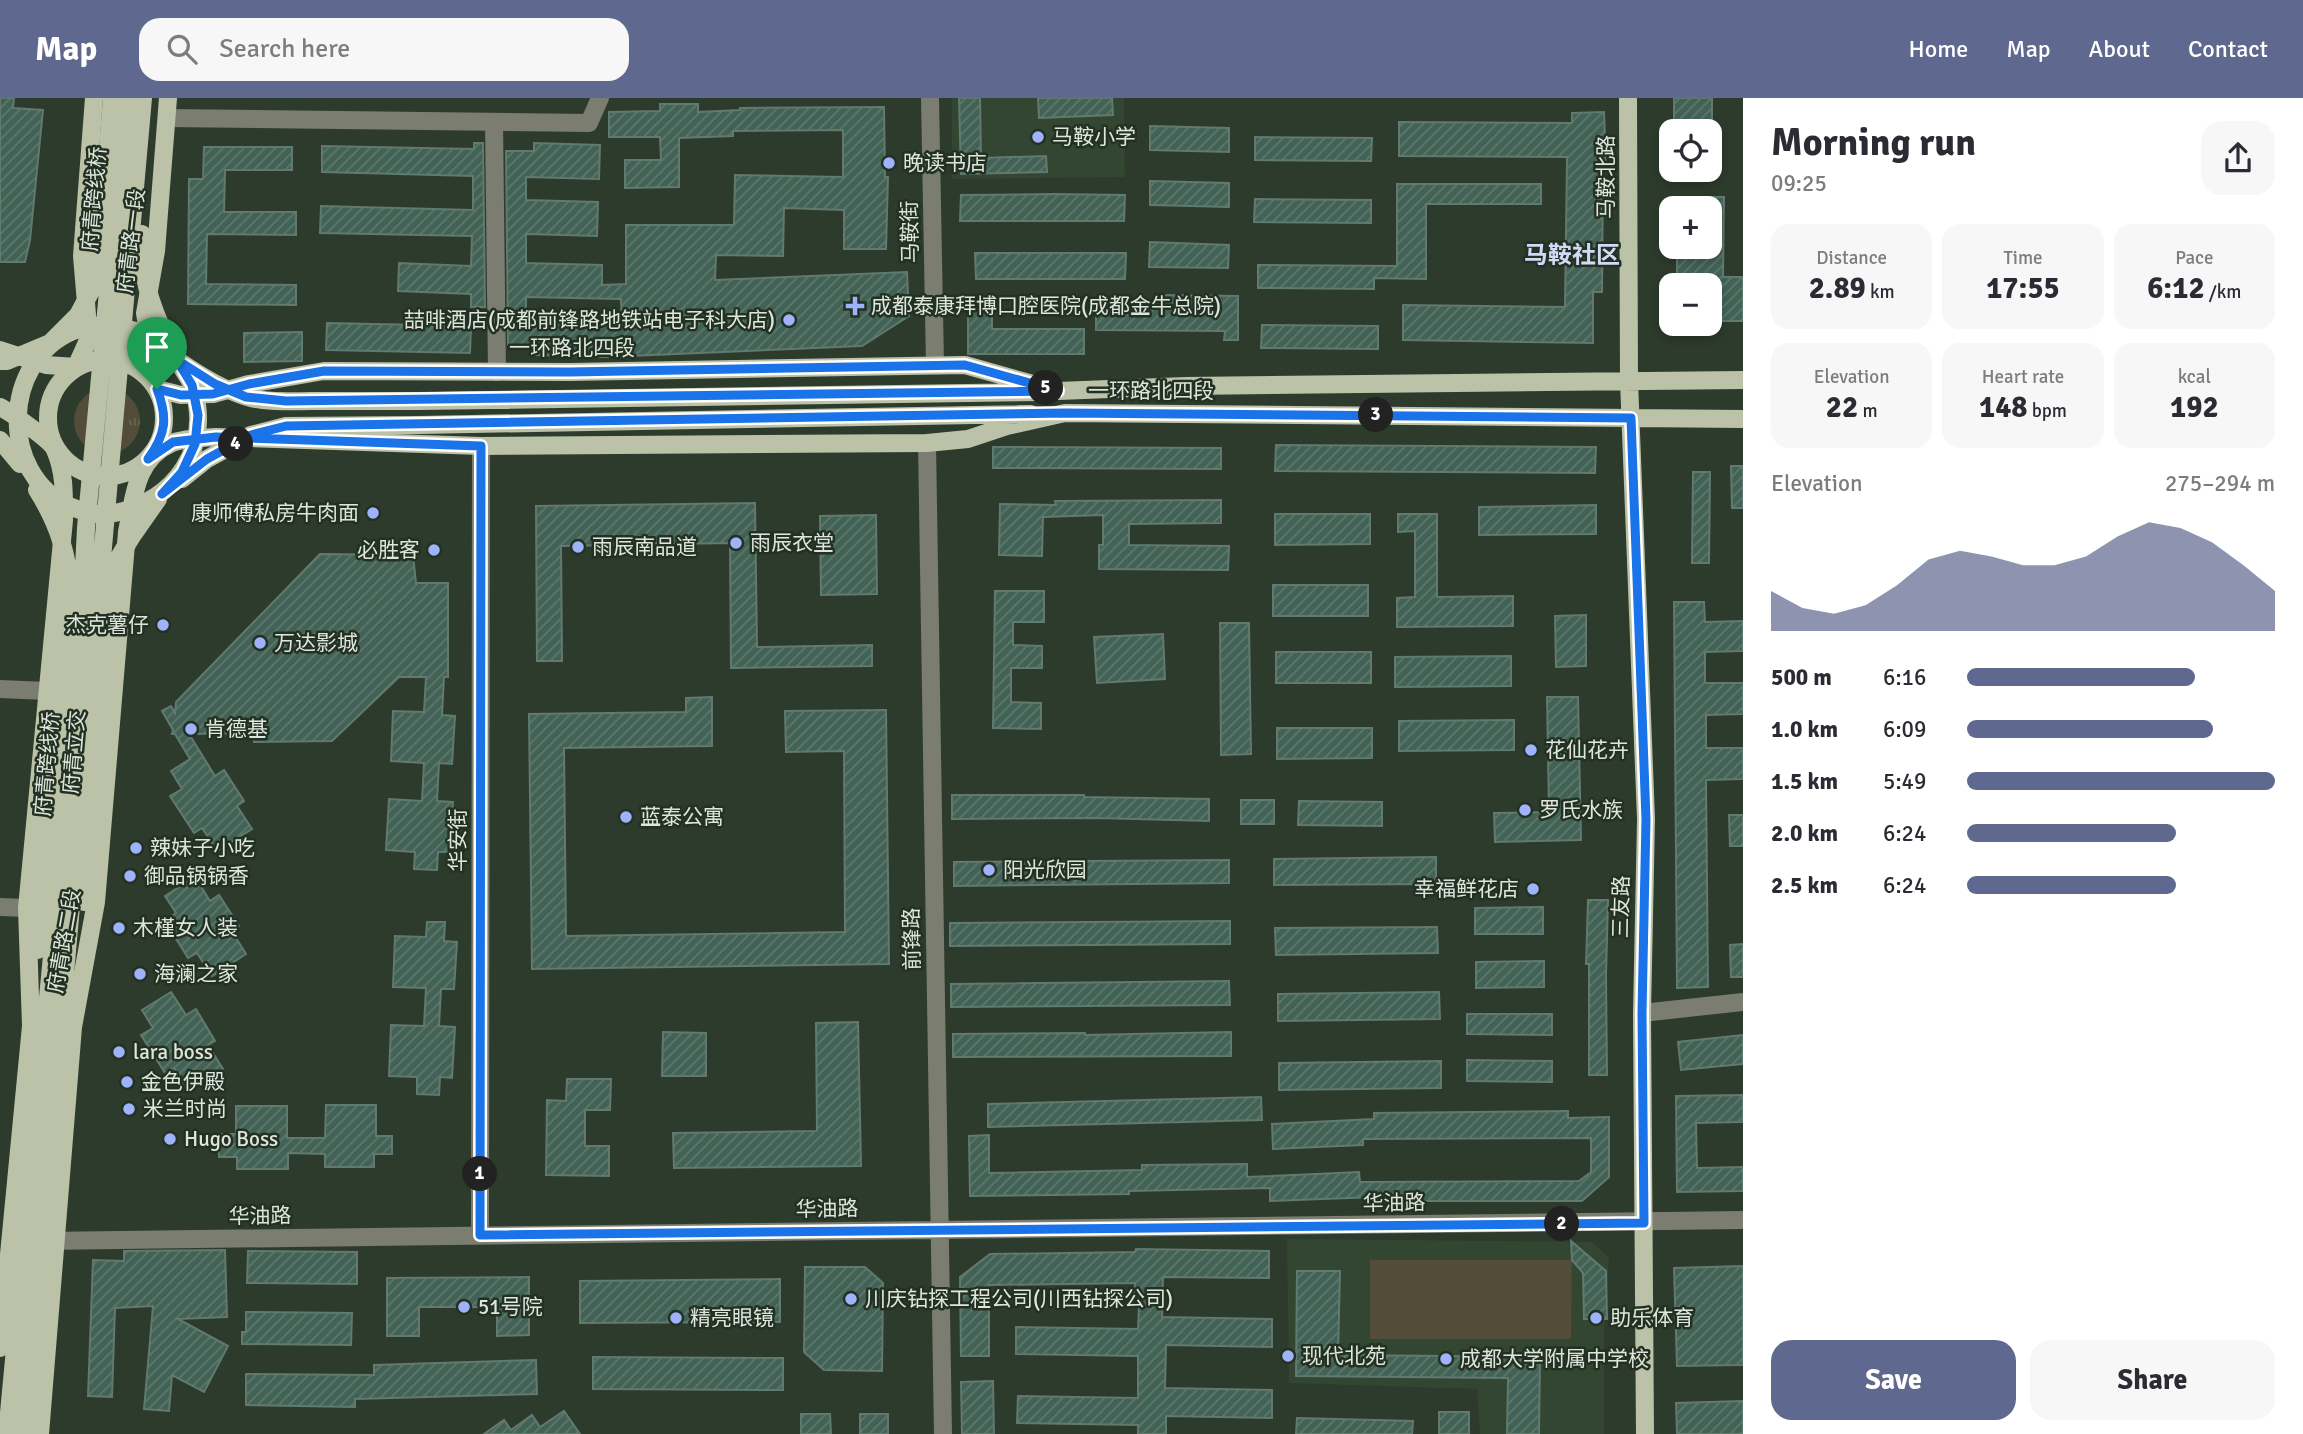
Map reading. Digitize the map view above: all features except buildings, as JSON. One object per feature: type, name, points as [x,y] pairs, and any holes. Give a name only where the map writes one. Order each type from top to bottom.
[{"type":"main road","name":"府青路一段","points":[[76,367],[89,338],[82,256],[94,98]]},
{"type":"main road","name":"府青立交","points":[[112,98],[100,246],[91,291],[78,315],[30,361],[17,385],[10,411],[12,438],[20,464],[47,494],[58,502],[84,512],[111,514],[138,507],[162,494],[207,459],[251,435],[286,426],[1065,413]]},
{"type":"main road","name":"府青跨线桥","points":[[7,1434],[79,668],[86,528],[126,98]]},
{"type":"main road","name":"府青跨线桥","points":[[24,1434],[143,98]]},
{"type":"main road","name":"府青立交","points":[[73,1027],[112,590],[118,559],[162,494],[182,472],[195,444],[198,415],[192,385],[177,360],[148,291],[141,255],[151,98]]},
{"type":"main road","name":"府青路一段","points":[[157,389],[145,313],[156,251],[169,98]]},
{"type":"main road","name":"马鞍北路","points":[[1628,98],[1629,381]]},
{"type":"main road","name":"府青立交","points":[[0,361],[7,361],[75,330],[103,326],[131,329],[156,341],[177,360],[215,384],[246,397],[286,401],[1058,391]]},
{"type":"main road","points":[[0,350],[46,365],[76,367]]},
{"type":"main road","points":[[0,407],[30,427],[66,461],[81,471],[99,476],[116,475],[133,470],[148,459],[159,444],[164,426],[164,407],[157,389],[146,374],[130,364],[112,359],[94,360],[76,367],[62,379],[52,394],[47,412],[48,431],[55,448]]},
{"type":"main road","name":"一环路北四段","points":[[157,389],[181,395],[213,394],[249,384],[324,371],[497,372],[935,365],[965,365],[1058,391],[1186,386],[1743,380]]},
{"type":"main road","name":"三友路","points":[[1629,381],[1646,819],[1642,1013],[1645,1434]]},
{"type":"main road","name":"一环路北四段","points":[[148,459],[173,442],[216,437],[481,446],[927,443],[968,439],[1007,426],[1065,413],[1743,419]]},
{"type":"main road","points":[[0,440],[20,464],[47,506],[66,554],[72,597],[34,905],[31,1026],[0,1348]]},
{"type":"main road","name":"府青路二段","points":[[34,905],[47,691],[64,520],[64,484],[55,448]]},
{"type":"main road","name":"府青路二段","points":[[40,1434],[73,1027],[96,902],[127,532],[135,487],[148,459]]},
{"type":"street","points":[[167,118],[589,123],[600,98]]},
{"type":"street","name":"马鞍街","points":[[930,98],[935,365]]},
{"type":"street","points":[[494,122],[497,372]]},
{"type":"street","name":"前锋路","points":[[927,443],[943,1434]]},
{"type":"street","name":"华安街","points":[[480,1235],[481,446]]},
{"type":"street","points":[[0,689],[47,691]]},
{"type":"street","points":[[0,907],[34,905]]},
{"type":"street","points":[[1642,1013],[1743,1002]]},
{"type":"street","name":"华油路","points":[[10,1240],[1743,1220]]},
{"type":"shaded area","name":"马鞍小学","points":[[952,98],[1124,98],[1125,177],[952,179]]},
{"type":"shaded area","name":"成都大学附属中学校","points":[[1287,1239],[1592,1242],[1609,1258],[1604,1335],[1604,1434],[1480,1434],[1477,1389],[1289,1383]]},
{"type":"green space","points":[[101,388],[113,388],[125,393],[135,403],[140,421],[138,434],[125,449],[113,454],[101,454],[89,449],[79,439],[74,427],[74,415],[79,403],[89,393]]},
{"type":"green space","points":[[1370,1260],[1572,1260],[1571,1339],[1370,1339]]},
{"type":"place","name":"马鞍小学","points":[[1038,137]]},
{"type":"place","name":"晚读书店","points":[[889,163]]},
{"type":"place","name":"成都泰康拜博口腔医院(成都金牛总院)","points":[[855,306]]},
{"type":"place","name":"喆啡酒店(成都前锋路地铁站电子科大店)","points":[[789,320]]},
{"type":"place","name":"康师傅私房牛肉面","points":[[373,513]]},
{"type":"place","name":"雨辰衣堂","points":[[736,543]]},
{"type":"place","name":"雨辰南品道","points":[[578,547]]},
{"type":"place","name":"必胜客","points":[[434,550]]},
{"type":"place","name":"杰克薯仔","points":[[163,625]]},
{"type":"place","name":"万达影城","points":[[260,643]]},
{"type":"place","name":"肯德基","points":[[191,729]]},
{"type":"place","name":"花仙花卉","points":[[1531,750]]},
{"type":"place","name":"罗氏水族","points":[[1525,810]]},
{"type":"place","name":"蓝泰公寓","points":[[626,817]]},
{"type":"place","name":"辣妹子小吃","points":[[136,848]]},
{"type":"place","name":"阳光欣园","points":[[989,870]]},
{"type":"place","name":"御品锅锅香","points":[[130,876]]},
{"type":"place","name":"幸福鲜花店","points":[[1533,889]]},
{"type":"place","name":"木槿女人装","points":[[119,928]]},
{"type":"place","name":"海澜之家","points":[[140,974]]},
{"type":"place","name":"lara boss","points":[[119,1052]]},
{"type":"place","name":"金色伊殿","points":[[127,1082]]},
{"type":"place","name":"米兰时尚","points":[[129,1109]]},
{"type":"place","name":"Hugo Boss","points":[[170,1139]]},
{"type":"place","name":"川庆钻探工程公司(川西钻探公司)","points":[[851,1299]]},
{"type":"place","name":"51号院","points":[[464,1307]]},
{"type":"place","name":"精亮眼镜","points":[[676,1318]]},
{"type":"place","name":"助乐体育","points":[[1596,1318]]},
{"type":"place","name":"现代北苑","points":[[1288,1356]]},
{"type":"place","name":"成都大学附属中学校","points":[[1446,1359]]},
{"type":"district","name":"马鞍社区","points":[[1572,255]]},
{"type":"route","points":[[157,389],[164,407],[164,426],[159,444],[148,459],[173,442],[216,437],[307,440],[399,444],[481,446],[480,1235],[1644,1223],[1642,1013],[1646,819],[1631,418],[1065,413],[286,426],[251,435],[207,459],[162,494],[182,472],[195,444],[198,415],[192,385],[177,360],[215,384],[246,397],[286,401],[1058,391],[965,365],[570,372],[324,371],[286,376],[249,384],[213,394],[181,395],[157,389]]}]
